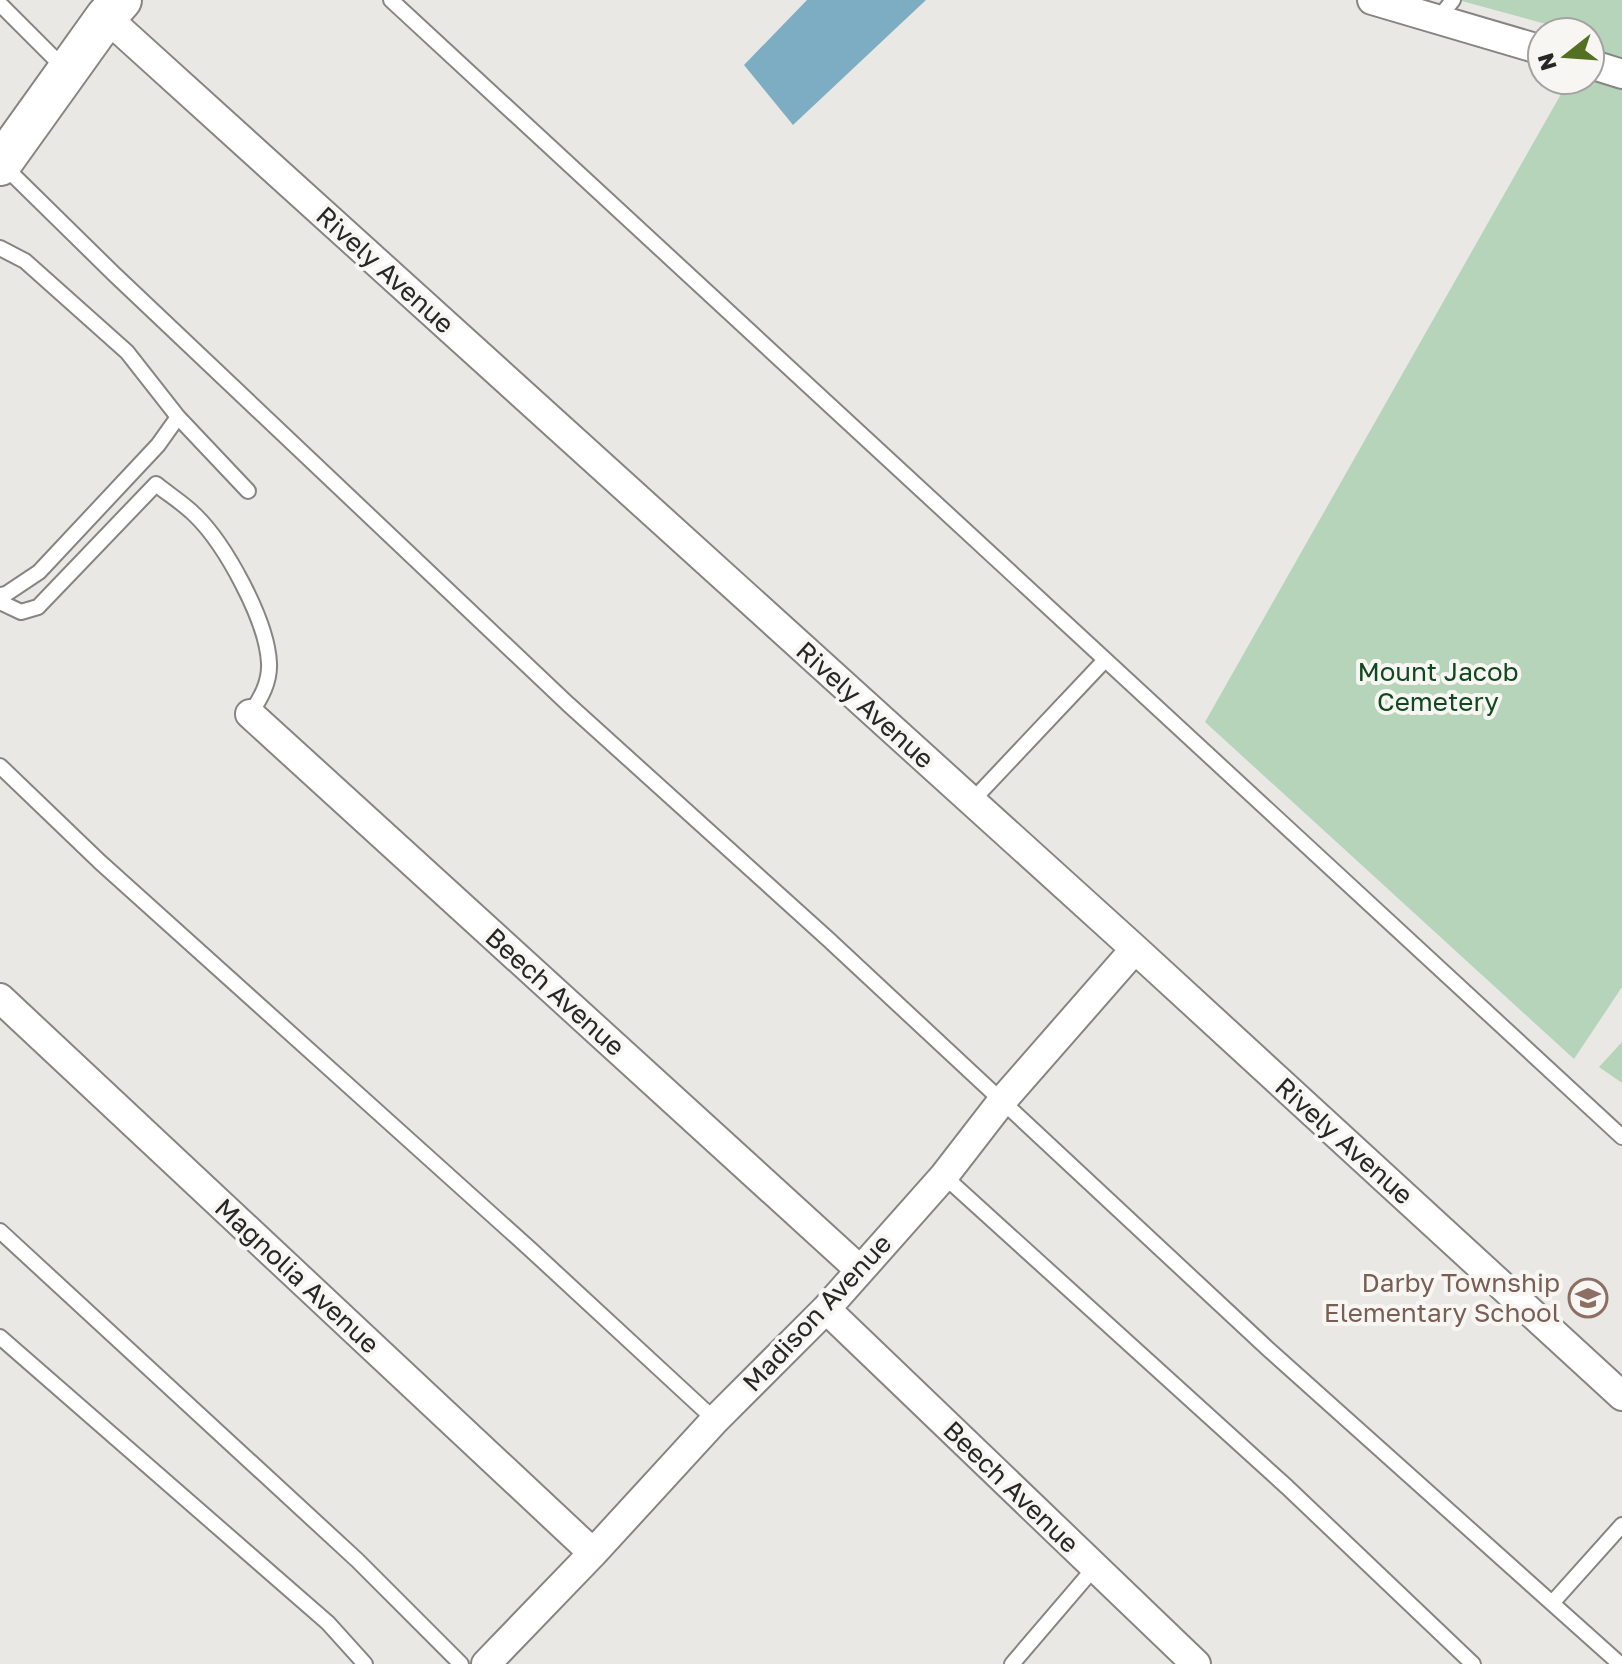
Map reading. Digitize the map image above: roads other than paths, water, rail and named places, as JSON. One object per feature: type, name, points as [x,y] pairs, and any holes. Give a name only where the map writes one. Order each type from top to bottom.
[{"type":"main road","points":[[0,164],[114,8]]},
{"type":"street","points":[[1372,0],[1445,10],[1526,43]]},
{"type":"street","name":"Rively Avenue","points":[[114,8],[971,802],[1622,1396]]},
{"type":"street","name":"Beech Avenue","points":[[250,714],[860,1270]]},
{"type":"street","name":"Madison Avenue","points":[[486,1664],[715,1420],[826,1309],[944,1176],[1002,1101],[1135,949]]},
{"type":"street","name":"Magnolia Avenue","points":[[0,998],[593,1553]]},
{"type":"street","name":"Beech Avenue","points":[[826,1309],[1196,1664]]},
{"type":"lane","points":[[391,0],[1498,1019],[1622,1137]]},
{"type":"lane","points":[[0,4],[67,71]]},
{"type":"lane","points":[[0,164],[568,704],[1267,1348],[1620,1664]]},
{"type":"lane","points":[[0,248],[25,261],[127,352],[178,417],[248,491]]},
{"type":"lane","points":[[0,595],[39,572],[158,445],[178,417]]},
{"type":"lane","points":[[0,602],[21,612],[38,607],[156,484],[194,514],[222,547],[264,629],[269,665],[264,694],[250,714]]},
{"type":"lane","points":[[971,802],[1105,660]]},
{"type":"lane","points":[[0,766],[100,862],[715,1420]]},
{"type":"lane","points":[[944,1176],[1287,1487],[1473,1664]]},
{"type":"lane","points":[[0,1231],[357,1560],[461,1664]]},
{"type":"lane","points":[[0,1337],[328,1623],[365,1664]]},
{"type":"lane","points":[[1553,1602],[1622,1525]]},
{"type":"lane","points":[[1012,1664],[1095,1567]]},
{"type":"water","points":[[807,0],[926,0],[793,125],[744,65]]},
{"type":"place","name":"Darby Township Elementary School","points":[[1588,1298]]},
{"type":"park label","name":"Mount Jacob Cemetery","points":[[1438,687]]}]
